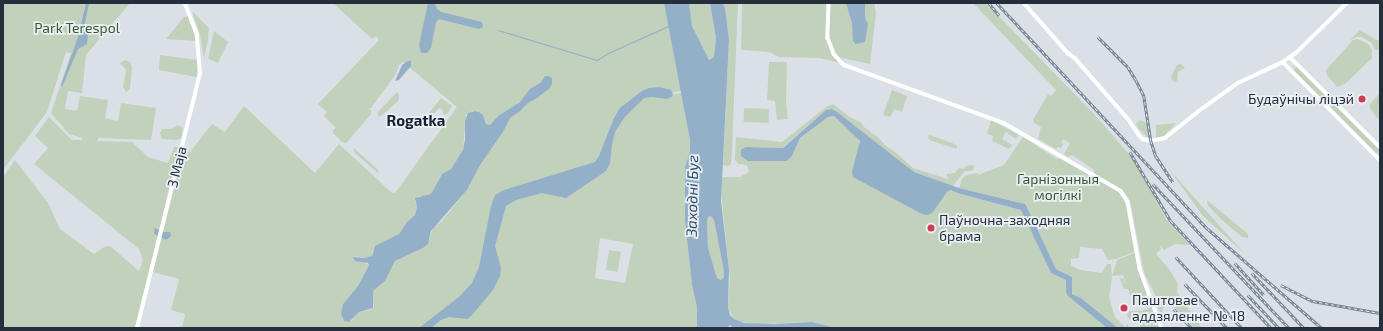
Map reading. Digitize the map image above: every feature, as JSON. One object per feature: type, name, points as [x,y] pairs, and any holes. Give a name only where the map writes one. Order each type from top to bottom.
[{"type":"main road","points":[[829,3],[828,38],[834,54],[844,65],[1004,123],[1121,191],[1128,202],[1140,269],[1162,328]]},
{"type":"main road","points":[[1024,3],[1130,120],[1139,135],[1143,139],[1151,141],[1165,138],[1238,83],[1283,62],[1347,3]]},
{"type":"main road","name":"3 Maja","points":[[137,328],[200,73],[198,35],[186,4]]},
{"type":"main road","points":[[1290,57],[1380,147]]},
{"type":"main road","points":[[1283,62],[1380,160]]},
{"type":"green space","name":"Park Terespol","points":[[3,3],[130,3],[86,55],[82,93],[68,91],[65,109],[77,111],[80,96],[108,100],[105,118],[118,121],[121,103],[156,108],[151,140],[99,138],[97,141],[132,142],[148,157],[168,163],[174,147],[180,147],[135,328],[3,328],[3,177],[15,160],[48,203],[60,229],[94,254],[104,247],[110,246],[139,271],[143,260],[139,249],[34,164],[48,148],[35,136],[49,117],[72,140],[82,140],[82,138],[69,134],[51,113],[71,53],[66,52],[47,112],[3,170]]},
{"type":"green space","points":[[333,3],[664,3],[682,91],[673,92],[674,94],[682,93],[690,140],[690,152],[685,167],[685,221],[692,285],[697,307],[697,328],[182,328],[185,314],[171,310],[179,279],[153,272],[184,149],[190,152],[212,124],[225,132],[244,106],[315,173],[339,144],[391,192],[395,193],[457,107],[403,62],[399,65],[396,74],[371,108],[368,109],[371,110],[371,114],[348,141],[345,143],[342,142],[333,133],[333,130],[336,128],[324,116],[327,112],[318,104],[379,40],[376,36],[372,39]],"holes":[[[552,78],[552,82],[547,91],[528,103],[510,118],[503,132],[480,164],[467,190],[442,221],[433,228],[429,241],[423,248],[395,261],[385,281],[373,291],[372,297],[374,307],[370,310],[359,312],[351,321],[342,319],[343,304],[358,286],[369,265],[353,256],[364,258],[372,256],[373,250],[399,234],[407,222],[415,215],[417,207],[415,201],[418,196],[426,197],[431,194],[442,174],[451,169],[463,150],[466,115],[472,111],[477,111],[483,115],[486,124],[490,125],[498,116],[520,102],[533,87],[543,80]],[[600,238],[633,244],[625,283],[595,278]]]},
{"type":"green space","points":[[689,3],[710,3],[716,38],[714,58],[710,60],[707,58],[695,33],[690,19]]},
{"type":"green space","points":[[723,3],[738,3],[732,150],[731,164],[728,166],[723,165],[729,40]]},
{"type":"green space","points":[[742,3],[874,3],[876,13],[870,64],[842,58],[840,63],[820,58],[778,57],[770,52],[741,50]]},
{"type":"green space","points":[[973,3],[986,3],[1094,114],[1135,161],[1166,219],[1190,245],[1175,244],[1164,250],[1160,245],[1161,249],[1156,254],[1169,269],[1178,284],[1177,292],[1202,328],[1194,328],[1171,303],[1165,306],[1162,310],[1163,314],[1160,312],[1155,302],[1157,299],[1144,272],[1128,197],[1118,187],[1095,174],[1093,169],[1072,155],[1068,157],[1064,154],[1070,143],[1063,139],[1061,148],[1058,147],[1056,149],[1038,139],[1041,127],[1034,123],[1033,120],[1048,94],[1051,96],[1056,90]]},
{"type":"green space","points":[[192,11],[209,28],[204,58],[200,35]]},
{"type":"green space","points":[[188,16],[197,41],[166,39],[184,17]]},
{"type":"green space","points":[[1360,30],[1376,40],[1380,40],[1380,50],[1375,50],[1372,43],[1362,37],[1357,37],[1350,40]]},
{"type":"green space","points":[[214,31],[228,42],[218,63],[208,59]]},
{"type":"green space","points":[[1358,39],[1368,44],[1372,50],[1372,58],[1345,84],[1337,87],[1327,75],[1326,70],[1353,40]]},
{"type":"green space","points":[[160,55],[197,60],[197,77],[159,70]]},
{"type":"green space","points":[[125,60],[130,62],[132,67],[130,89],[126,92],[123,87],[126,70],[120,63]]},
{"type":"green space","points":[[769,62],[787,62],[786,102],[788,119],[777,120],[775,101],[767,100]]},
{"type":"green space","points":[[1181,64],[1185,68],[1178,72],[1177,81],[1174,82],[1171,79],[1172,75],[1177,65]]},
{"type":"green space","points":[[1297,66],[1333,102],[1329,106],[1293,70]]},
{"type":"green space","points":[[892,90],[907,96],[902,112],[894,109],[890,117],[883,115]]},
{"type":"green space","points":[[397,92],[399,95],[398,101],[378,117],[378,112]]},
{"type":"green space","points":[[1380,93],[1380,119],[1378,119],[1370,108],[1370,104]]},
{"type":"green space","points":[[441,98],[452,106],[448,113],[444,115],[442,109],[439,108],[428,120],[425,120],[425,118]]},
{"type":"green space","points":[[833,104],[850,117],[862,123],[864,127],[913,168],[948,179],[950,178],[947,177],[947,174],[955,173],[959,168],[964,169],[965,166],[973,165],[974,168],[972,171],[965,171],[953,186],[914,172],[836,111],[831,109],[826,110],[782,148],[749,147],[748,161],[787,161],[792,156],[800,138],[828,117],[834,116],[858,138],[860,145],[930,214],[947,192],[951,190],[956,193],[1021,210],[1051,273],[1066,280],[1066,292],[1068,296],[1107,328],[836,328],[812,322],[758,324],[741,322],[734,319],[728,308],[730,279],[721,192],[722,177],[740,177],[749,172],[747,165],[738,164],[735,160],[736,137],[782,142],[826,107]]},
{"type":"green space","points":[[1334,104],[1380,150],[1376,153],[1330,108]]},
{"type":"green space","points":[[744,108],[769,109],[768,123],[744,122]]},
{"type":"green space","points":[[991,120],[1019,135],[1016,139],[1006,132],[1002,139],[1012,145],[1009,149],[992,141],[993,136],[987,134]]},
{"type":"green space","points":[[1140,120],[1148,124],[1150,138],[1139,129],[1136,124]]},
{"type":"green space","points":[[1176,123],[1164,136],[1156,138],[1156,125]]},
{"type":"green space","points":[[178,125],[183,128],[181,138],[177,140],[162,139],[160,133],[162,129],[171,129]]},
{"type":"green space","points":[[930,135],[952,143],[957,146],[957,149],[929,140],[928,136]]},
{"type":"green space","name":"Гарнізонныя могілкі","points":[[1023,137],[1057,159],[1059,158],[1116,190],[1124,198],[1136,251],[1116,259],[1108,260],[1102,249],[1080,247],[1079,258],[1071,259],[1071,265],[1080,270],[1102,273],[1107,264],[1111,264],[1112,278],[1109,297],[1115,317],[1125,327],[1128,324],[1129,328],[1118,328],[1081,298],[1073,295],[1072,277],[1056,269],[1028,208],[1018,202],[959,188],[962,179],[966,175],[978,173],[978,175],[1004,165]]},
{"type":"green space","points":[[354,148],[378,170],[379,174],[354,152]]},
{"type":"green space","points":[[1163,159],[1174,175],[1245,254],[1203,216],[1174,176]]},
{"type":"green space","points":[[1207,200],[1248,234],[1248,238],[1242,237],[1222,220],[1208,206]]},
{"type":"green space","points":[[711,216],[714,220],[723,266],[724,277],[722,280],[717,278],[708,249],[707,221],[708,217]]},
{"type":"green space","points":[[609,250],[621,252],[618,272],[606,270]]},
{"type":"green space","points":[[1136,252],[1148,293],[1147,295],[1136,299],[1130,295],[1128,289],[1124,289],[1120,278],[1124,279],[1126,284],[1123,275],[1112,276],[1117,260]]},
{"type":"green space","points":[[1153,306],[1161,328],[1141,328],[1137,317],[1129,319],[1127,315],[1129,311],[1141,311]]},
{"type":"water","points":[[86,3],[89,3],[85,24],[88,32],[92,35],[88,35],[87,44],[78,49],[62,87],[61,85],[78,37]]},
{"type":"water","points":[[428,3],[435,3],[437,9],[441,12],[482,22],[483,27],[479,29],[439,19],[436,22],[431,48],[427,53],[421,53],[419,45]]},
{"type":"water","name":"Заходні Буг","points":[[664,3],[689,3],[692,26],[709,60],[714,57],[716,38],[710,3],[723,3],[729,40],[721,201],[729,270],[728,308],[730,315],[734,319],[744,323],[773,324],[812,322],[836,328],[733,328],[730,325],[727,328],[697,328],[697,307],[692,285],[685,221],[685,167],[690,152],[690,140]],"holes":[[[711,216],[714,220],[723,266],[724,277],[721,280],[717,278],[708,248],[708,217]]]},
{"type":"water","points":[[846,3],[865,3],[865,18],[868,24],[865,42],[856,44],[853,41],[852,23]]},
{"type":"water","points":[[408,61],[411,61],[411,66],[399,80],[395,81],[402,65]]},
{"type":"water","points":[[545,76],[552,78],[552,84],[549,89],[528,103],[510,118],[503,132],[480,165],[467,190],[431,231],[428,244],[423,248],[395,261],[385,281],[373,291],[373,308],[359,312],[349,322],[344,321],[341,314],[343,304],[358,286],[369,265],[368,263],[355,261],[353,257],[364,258],[372,256],[375,246],[399,234],[407,222],[415,215],[417,207],[415,198],[431,194],[442,174],[451,169],[463,150],[465,139],[465,121],[468,113],[475,111],[479,112],[483,115],[486,124],[490,125],[498,116],[520,102],[530,89],[541,82]]},
{"type":"water","points":[[659,87],[671,90],[673,96],[667,99],[652,97],[644,98],[624,118],[615,132],[610,163],[606,171],[566,198],[542,193],[516,200],[506,206],[495,246],[501,268],[500,276],[493,290],[471,316],[467,319],[449,317],[441,320],[431,328],[419,328],[460,296],[472,283],[479,267],[491,206],[495,195],[504,190],[595,162],[599,156],[614,118],[620,108],[642,91],[649,88]]},
{"type":"water","points":[[831,109],[836,111],[914,172],[959,188],[1025,204],[1056,269],[1072,277],[1072,294],[1081,298],[1118,328],[1107,328],[1068,296],[1066,292],[1066,280],[1051,273],[1021,210],[957,193],[951,190],[947,192],[933,212],[928,215],[922,214],[853,177],[852,172],[860,141],[834,116],[828,117],[800,138],[792,156],[787,161],[748,161],[741,156],[741,150],[746,147],[783,148],[826,110]]},
{"type":"water","points":[[155,228],[163,232],[170,232],[171,236],[166,240],[156,235],[154,233]]},
{"type":"waterway","points":[[498,30],[597,60],[608,53],[668,26]]},
{"type":"railway","points":[[989,3],[999,15]]},
{"type":"railway","points":[[997,3],[1208,229],[1322,328]]},
{"type":"railway","points":[[1098,37],[1128,67],[1136,80],[1144,96],[1151,141],[1156,156],[1173,182]]},
{"type":"railway","points":[[1130,152],[1171,221],[1271,328]]},
{"type":"railway","points":[[1153,184],[1289,328]]},
{"type":"railway","points":[[1176,257],[1242,328]]},
{"type":"railway","points":[[1235,263],[1264,295]]},
{"type":"railway","points":[[1252,273],[1304,328]]},
{"type":"railway","points":[[1185,284],[1227,328]]},
{"type":"railway","points":[[1281,285],[1313,301],[1380,313]]},
{"type":"railway","points":[[1248,295],[1279,328]]},
{"type":"railway","points":[[1174,309],[1192,328]]},
{"type":"place","name":"Будаўнічы ліцэй","points":[[1362,99]]},
{"type":"place","name":"Паўночна-заходняя брама","points":[[931,228]]},
{"type":"place","name":"Паштовае аддзяленне № 18","points":[[1124,308]]},
{"type":"district","name":"Rogatka","points":[[416,121]]}]
